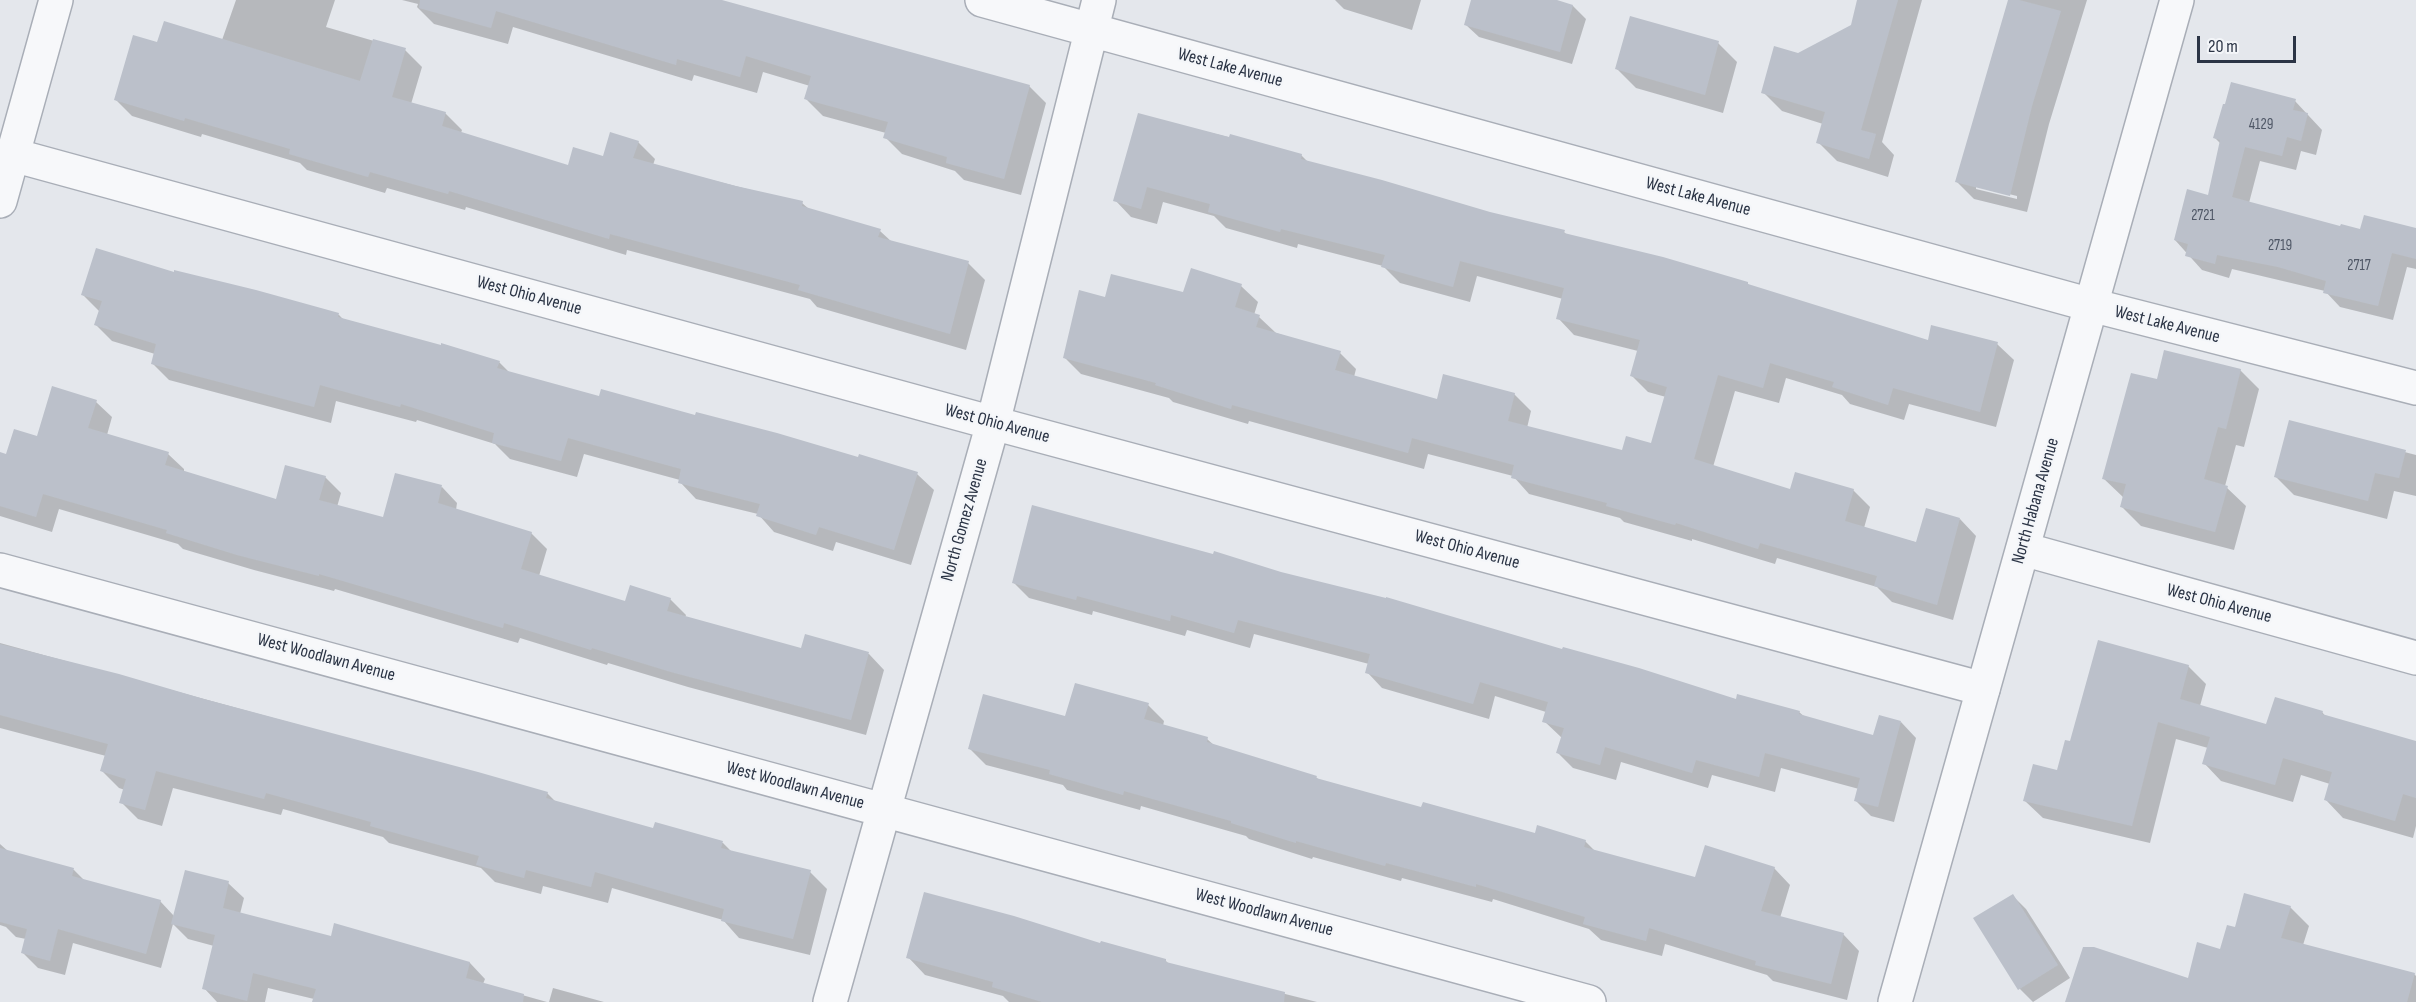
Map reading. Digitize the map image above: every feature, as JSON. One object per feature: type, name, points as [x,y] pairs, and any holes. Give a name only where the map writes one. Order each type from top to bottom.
[{"type":"street","points":[[0,201],[56,0]]},
{"type":"street","name":"West Lake Avenue","points":[[982,0],[1095,15],[2091,305],[2416,388]]},
{"type":"street","name":"North Habana Avenue","points":[[1895,1002],[2177,0]]},
{"type":"street","name":"North Gomez Avenue","points":[[830,1002],[993,423],[1095,15]]},
{"type":"street","name":"West Ohio Avenue","points":[[13,155],[993,423],[1983,688]]},
{"type":"street","name":"West Ohio Avenue","points":[[2023,549],[2416,658]]},
{"type":"street","name":"West Woodlawn Avenue","points":[[0,570],[1590,1002]]},
{"type":"building","points":[[420,0],[722,0],[1030,85],[1004,179],[946,163],[947,157],[883,138],[888,122],[804,99],[811,76],[746,56],[740,77],[677,59],[676,65],[496,11],[491,28],[419,8]]},
{"type":"building","points":[[1471,0],[1557,0],[1573,5],[1560,52],[1464,25]]},
{"type":"building","points":[[1857,0],[1898,0],[1861,130],[1876,134],[1869,159],[1816,143],[1825,112],[1761,93],[1774,46],[1798,53],[1851,25]]},
{"type":"building","points":[[2008,0],[2019,0],[2061,11],[2032,106],[2010,196],[1955,182]]},
{"type":"building","points":[[1630,16],[1719,41],[1705,95],[1615,69]]},
{"type":"building","points":[[164,21],[360,81],[373,39],[406,48],[392,97],[446,112],[442,126],[568,165],[573,147],[603,156],[610,132],[639,141],[633,158],[736,186],[803,201],[802,206],[881,229],[878,237],[969,261],[950,334],[798,290],[800,285],[610,234],[609,239],[449,191],[448,194],[370,172],[368,177],[289,154],[290,149],[114,100],[133,35],[157,42]]},
{"type":"building","points":[[2231,82],[2296,99],[2293,110],[2308,113],[2301,141],[2287,137],[2282,156],[2245,147],[2232,197],[2340,226],[2341,224],[2360,229],[2364,215],[2416,228],[2416,259],[2392,253],[2378,306],[2323,293],[2326,281],[2278,267],[2217,255],[2215,264],[2185,256],[2188,244],[2174,240],[2187,189],[2208,195],[2220,140],[2213,138]]},
{"type":"building","points":[[1138,113],[1229,137],[1230,134],[1302,154],[1301,159],[1490,212],[1565,230],[1564,233],[1663,257],[1928,340],[1931,325],[1998,342],[1980,412],[1893,388],[1888,405],[1832,387],[1834,382],[1770,363],[1763,388],[1718,375],[1694,459],[1790,489],[1795,472],[1854,489],[1845,521],[1916,542],[1926,508],[1960,518],[1937,605],[1874,586],[1877,576],[1760,543],[1758,549],[1676,523],[1675,525],[1606,506],[1607,503],[1511,478],[1514,465],[1412,438],[1408,453],[1232,405],[1231,409],[1155,385],[1156,383],[1063,358],[1079,290],[1105,297],[1111,274],[1183,292],[1191,268],[1242,284],[1235,307],[1260,315],[1256,327],[1341,351],[1335,370],[1437,399],[1443,374],[1515,393],[1508,421],[1622,450],[1626,436],[1651,443],[1667,387],[1630,376],[1640,340],[1556,319],[1564,288],[1460,261],[1453,287],[1381,267],[1385,255],[1281,229],[1280,232],[1208,212],[1210,204],[1147,187],[1141,209],[1113,201]]},
{"type":"building","points":[[96,248],[174,272],[174,270],[256,290],[339,313],[338,317],[441,345],[441,343],[500,361],[497,368],[599,396],[601,389],[695,415],[696,412],[777,433],[858,457],[859,454],[918,472],[894,550],[819,527],[816,535],[756,516],[760,504],[678,483],[681,469],[568,438],[561,461],[492,443],[494,433],[401,404],[400,407],[320,385],[314,407],[151,364],[156,344],[94,325],[102,301],[81,295]]},
{"type":"building","points":[[2164,350],[2241,369],[2226,429],[2218,427],[2204,479],[2228,486],[2215,532],[2120,507],[2126,484],[2102,479],[2131,373],[2157,379]]},
{"type":"building","points":[[52,386],[97,400],[88,428],[169,452],[165,465],[276,499],[285,465],[326,476],[319,500],[383,517],[395,473],[442,485],[438,503],[532,532],[521,569],[625,601],[630,585],[671,598],[667,611],[801,648],[805,634],[869,652],[851,720],[671,672],[592,648],[591,650],[504,623],[503,628],[319,574],[319,576],[237,555],[166,533],[167,530],[43,494],[36,517],[0,506],[0,452],[6,454],[14,429],[37,436]]},
{"type":"building","points":[[2289,420],[2406,450],[2399,478],[2375,473],[2368,501],[2274,477]]},
{"type":"building","points":[[1032,505],[1213,554],[1214,551],[1281,572],[1386,597],[1562,649],[1563,647],[1639,668],[1736,699],[1737,694],[1800,711],[1799,714],[1873,735],[1879,715],[1901,721],[1878,807],[1854,801],[1860,778],[1765,753],[1759,777],[1696,760],[1692,773],[1605,747],[1600,765],[1556,753],[1564,728],[1542,722],[1548,702],[1480,682],[1473,704],[1365,673],[1370,654],[1238,620],[1234,633],[1171,615],[1170,621],[1077,596],[1076,600],[1012,583]]},
{"type":"building","points":[[2098,640],[2189,665],[2180,699],[2266,724],[2275,697],[2323,711],[2322,714],[2416,741],[2416,798],[2403,794],[2395,821],[2324,800],[2332,772],[2283,758],[2275,785],[2202,764],[2210,737],[2158,722],[2132,826],[2023,801],[2033,764],[2057,770],[2065,740],[2070,741]]},
{"type":"building","points":[[0,644],[119,674],[478,772],[548,792],[546,798],[653,828],[655,822],[723,841],[721,848],[811,870],[793,939],[721,921],[724,909],[595,872],[591,887],[526,870],[524,878],[476,865],[479,856],[370,826],[371,822],[266,793],[264,799],[156,771],[145,810],[119,803],[126,779],[100,771],[108,744],[0,715]]},
{"type":"building","points":[[1075,683],[1149,703],[1144,719],[1208,737],[1207,742],[1317,776],[1316,778],[1421,807],[1423,802],[1535,833],[1537,825],[1586,840],[1584,847],[1695,877],[1705,845],[1775,867],[1761,911],[1844,933],[1831,984],[1755,965],[1756,961],[1649,928],[1646,941],[1583,924],[1585,917],[1476,884],[1476,887],[1386,863],[1385,866],[1296,841],[1296,843],[1231,823],[1231,821],[1124,791],[1123,795],[1049,774],[1050,770],[968,749],[983,694],[1065,716]]},
{"type":"building","points":[[0,848],[74,868],[72,876],[161,900],[146,954],[58,929],[50,961],[21,953],[27,929],[0,922]]},
{"type":"building","points":[[185,870],[229,881],[223,908],[331,936],[334,923],[470,962],[466,978],[524,994],[523,1002],[312,1002],[316,989],[253,973],[247,1001],[202,989],[215,935],[171,924]]},
{"type":"building","points":[[924,892],[1014,916],[1100,943],[1101,941],[1166,959],[1166,962],[1285,992],[1284,1002],[1042,1002],[992,987],[993,982],[906,958]]},
{"type":"building","points":[[2244,893],[2291,906],[2281,938],[2415,973],[2407,1002],[2065,1002],[2083,947],[2094,947],[2188,978],[2197,942],[2220,949],[2227,925],[2235,927]]},
{"type":"building","points":[[2013,894],[2058,965],[2018,990],[1973,918]]}]
